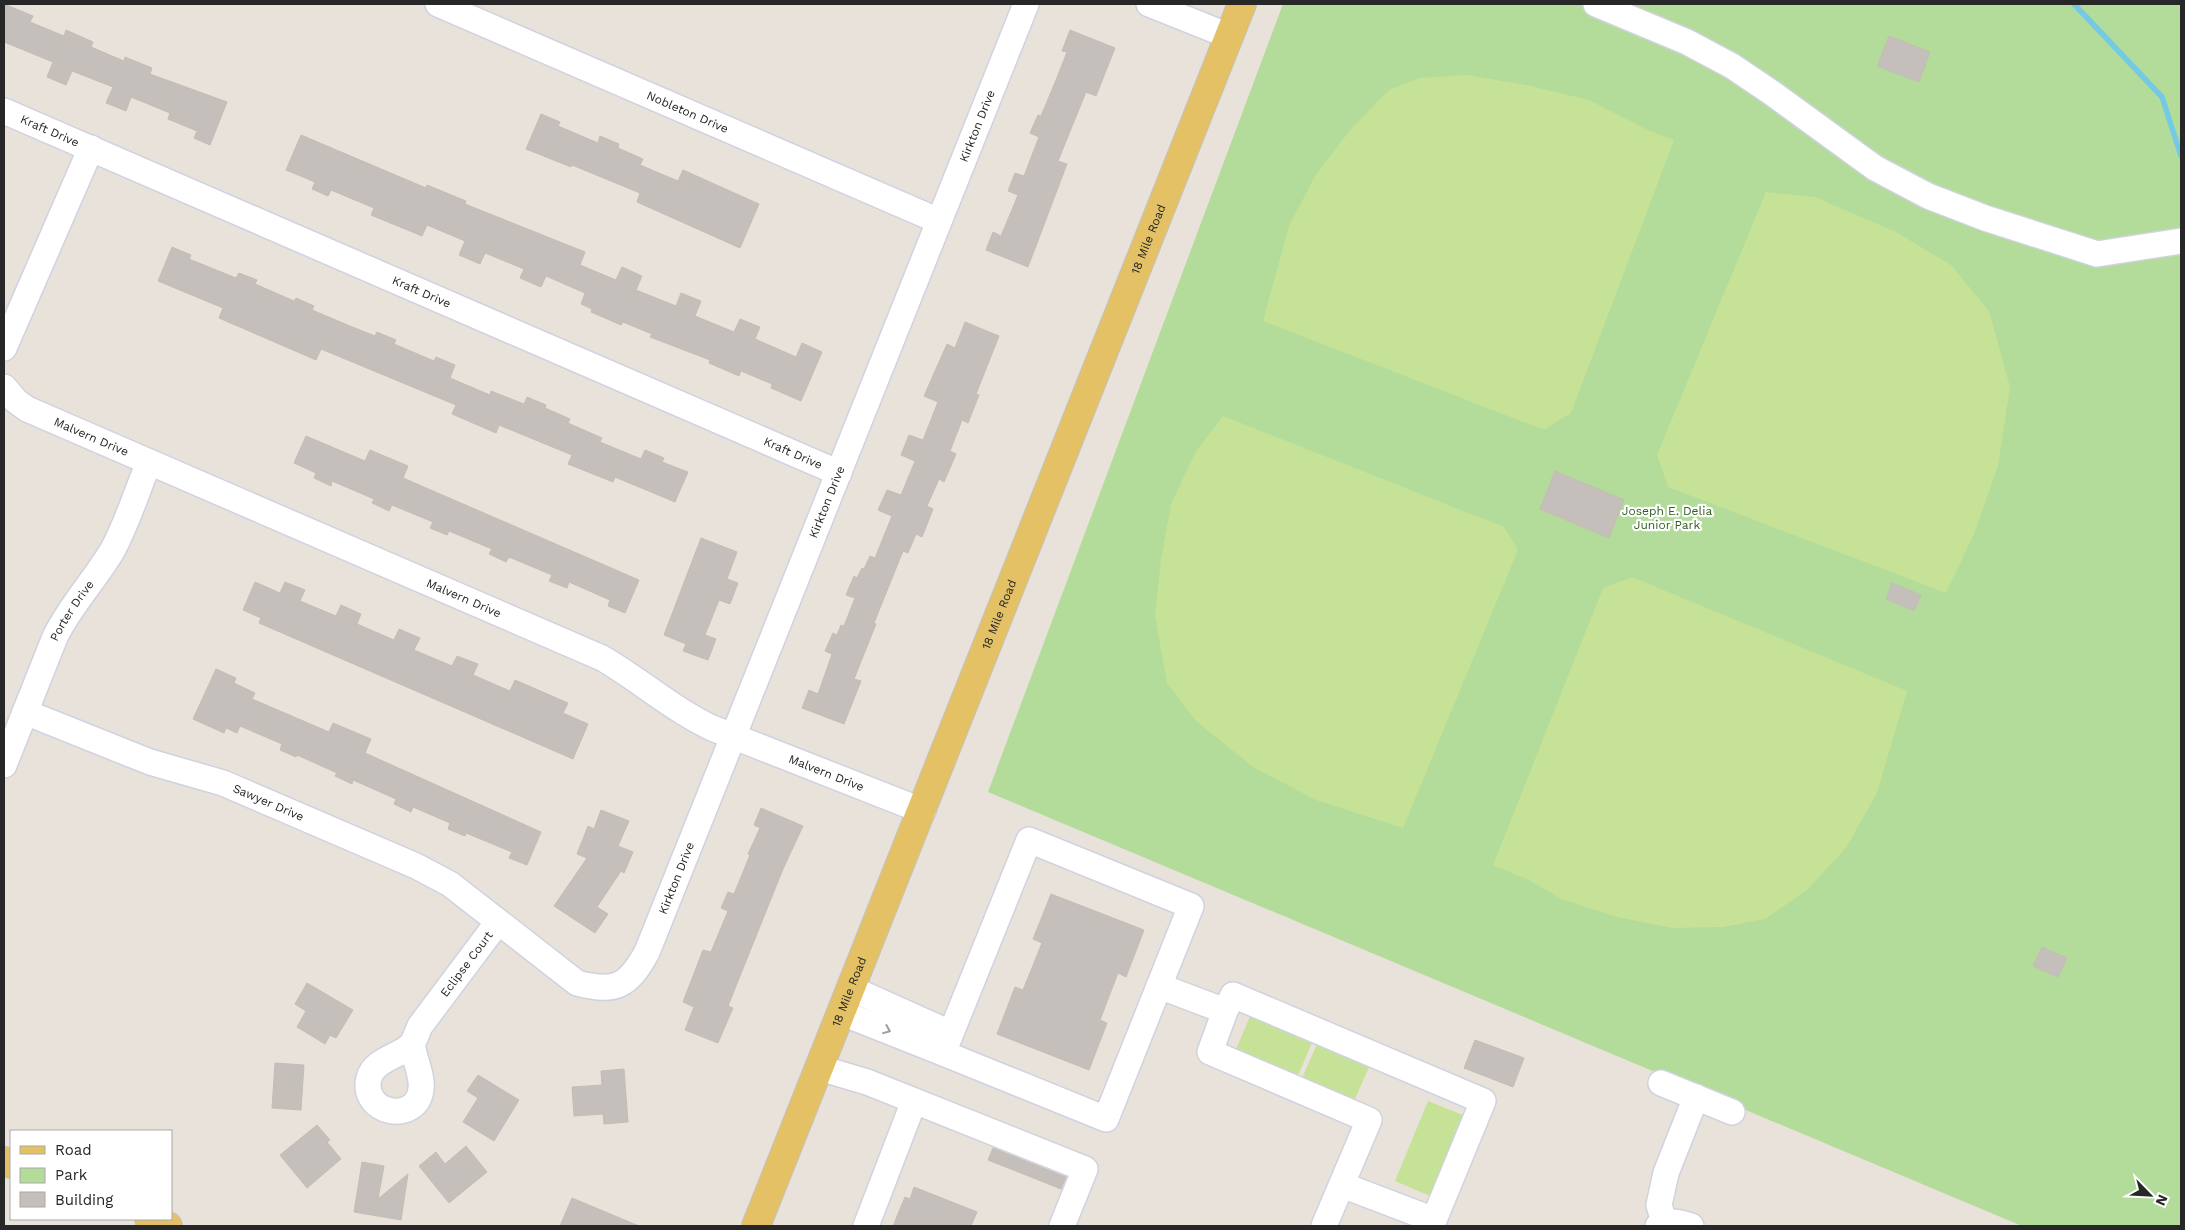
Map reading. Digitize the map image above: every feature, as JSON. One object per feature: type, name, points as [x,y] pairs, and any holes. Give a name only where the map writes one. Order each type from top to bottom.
[{"type":"main road","name":"18 Mile Road","points":[[756,1226],[1242,4]]},
{"type":"main road","points":[[152,1220],[168,1226]]},
{"type":"street","name":"Kirkton Drive","points":[[612,988],[628,979],[639,967],[647,952],[1026,4]]},
{"type":"street","points":[[1149,4],[1229,36]]},
{"type":"street","points":[[1596,4],[1687,42],[1732,66],[1875,168],[1928,196],[1985,218],[2097,254],[2181,241]]},
{"type":"street","name":"Nobleton Drive","points":[[452,7],[939,221]]},
{"type":"street","name":"Kraft Drive","points":[[4,111],[839,473]]},
{"type":"street","points":[[4,348],[91,148]]},
{"type":"street","name":"Malvern Drive","points":[[4,387],[16,401],[27,409],[602,658],[627,672],[682,713],[732,737],[922,811]]},
{"type":"street","name":"Porter Drive","points":[[4,765],[63,619],[99,571],[113,548],[149,462]]},
{"type":"street","name":"Sawyer Drive","points":[[24,712],[150,762],[223,782],[416,866],[450,884],[498,922]]},
{"type":"street","points":[[847,1001],[946,1043],[1106,1119],[1191,906],[1029,840],[946,1043]]},
{"type":"street","name":"Eclipse Court","points":[[412,1044],[420,1026],[498,922],[577,983],[592,987],[612,988]]},
{"type":"street","points":[[1159,986],[1225,1011]]},
{"type":"street","points":[[1324,1226],[1369,1120],[1210,1052],[1233,995],[1483,1101],[1434,1220],[1342,1185]]},
{"type":"street","points":[[820,1068],[867,1082],[1085,1169],[1062,1226]]},
{"type":"street","points":[[1661,1083],[1732,1112]]},
{"type":"street","points":[[1691,1226],[1683,1223],[1661,1224],[1659,1205],[1666,1173],[1696,1097]]},
{"type":"street","points":[[866,1226],[914,1101]]},
{"type":"green space","name":"Joseph E. Delia Junior Park","points":[[1283,4],[2181,4],[2181,1226],[2022,1226],[988,792]]},
{"type":"green space","points":[[1467,75],[1526,85],[1589,100],[1648,130],[1674,140],[1571,413],[1544,430],[1263,321],[1289,226],[1315,176],[1351,129],[1389,90],[1420,78]]},
{"type":"green space","points":[[1766,192],[1815,197],[1896,232],[1951,265],[1989,311],[2010,387],[1998,466],[1974,534],[1946,593],[1668,487],[1657,455]]},
{"type":"green space","points":[[1223,416],[1504,527],[1518,550],[1403,828],[1316,800],[1253,767],[1196,721],[1167,683],[1155,616],[1161,560],[1171,504],[1196,451]]},
{"type":"green space","points":[[1632,577],[1907,691],[1877,793],[1846,848],[1807,890],[1765,919],[1723,927],[1672,928],[1617,917],[1561,899],[1529,880],[1493,865],[1603,588]]},
{"type":"green space","points":[[1251,1014],[1313,1040],[1297,1078],[1235,1052]]},
{"type":"green space","points":[[1318,1042],[1370,1065],[1354,1101],[1302,1078]]},
{"type":"green space","points":[[1428,1101],[1475,1120],[1442,1201],[1395,1181]]},
{"type":"building","points":[[4,4],[33,16],[30,22],[64,36],[66,30],[93,42],[91,47],[124,61],[125,57],[152,68],[150,74],[227,102],[210,145],[194,138],[197,131],[168,119],[170,113],[131,97],[126,111],[106,103],[113,87],[72,71],[66,85],[47,77],[53,62],[4,42]]},
{"type":"building","points":[[1070,30],[1115,48],[1096,96],[1086,92],[1058,161],[1067,164],[1028,267],[986,250],[993,232],[1001,236],[1018,195],[1008,191],[1015,173],[1024,176],[1039,137],[1030,133],[1038,115],[1041,116],[1067,52],[1062,51]]},
{"type":"building","points":[[1889,36],[1930,52],[1919,82],[1877,66]]},
{"type":"building","points":[[541,114],[560,122],[558,126],[598,143],[600,136],[619,144],[618,148],[643,159],[640,165],[678,181],[683,170],[759,204],[740,248],[637,202],[640,193],[572,165],[571,167],[526,149]]},
{"type":"building","points":[[301,135],[426,188],[427,185],[466,201],[465,204],[585,252],[580,265],[616,280],[622,267],[642,276],[636,290],[676,306],[681,293],[701,301],[695,316],[734,332],[740,319],[760,327],[755,339],[796,357],[802,343],[822,352],[801,401],[771,388],[772,384],[741,371],[739,376],[709,363],[710,360],[650,337],[652,334],[623,322],[621,325],[591,312],[592,309],[581,304],[585,293],[546,276],[541,287],[520,278],[524,269],[485,253],[480,264],[459,255],[465,241],[427,225],[422,236],[371,215],[374,208],[331,190],[328,196],[312,189],[315,182],[286,170]]},
{"type":"building","points":[[172,247],[191,255],[189,259],[236,278],[239,273],[257,280],[255,284],[294,301],[296,298],[314,306],[312,310],[375,336],[377,332],[396,340],[394,344],[434,361],[436,357],[455,365],[450,378],[490,395],[491,391],[524,404],[527,397],[546,405],[545,408],[570,419],[568,423],[602,438],[600,442],[641,459],[645,450],[664,458],[662,462],[688,472],[675,502],[615,477],[613,482],[568,464],[572,455],[499,425],[496,433],[452,414],[456,405],[321,349],[316,360],[219,318],[223,308],[158,281]]},
{"type":"building","points":[[965,322],[999,336],[976,394],[979,395],[968,423],[962,420],[950,451],[956,454],[944,482],[939,479],[927,506],[933,509],[922,537],[916,534],[908,553],[903,551],[874,623],[876,624],[854,679],[861,681],[844,724],[802,708],[809,690],[818,694],[832,654],[825,651],[833,633],[837,635],[841,625],[844,626],[855,598],[846,595],[854,576],[857,578],[870,556],[875,558],[892,516],[878,510],[887,490],[901,495],[915,461],[901,455],[909,435],[923,440],[938,402],[924,396],[947,344],[955,348]]},
{"type":"building","points":[[306,436],[365,461],[370,450],[408,466],[403,478],[639,580],[625,613],[608,606],[610,600],[569,582],[567,588],[549,581],[552,575],[509,557],[506,562],[489,554],[492,549],[449,531],[447,535],[430,528],[433,522],[392,505],[389,511],[372,503],[374,499],[332,481],[331,486],[314,478],[316,473],[294,463]]},
{"type":"building","points":[[1555,471],[1624,500],[1609,538],[1540,509]]},
{"type":"building","points":[[701,538],[737,552],[727,579],[738,583],[730,604],[719,600],[705,635],[716,639],[708,660],[683,651],[686,644],[664,635]]},
{"type":"building","points":[[255,582],[280,593],[285,582],[305,590],[300,601],[336,616],[341,605],[361,614],[357,624],[394,640],[399,629],[420,638],[414,650],[452,666],[457,656],[478,664],[473,675],[510,691],[515,680],[568,703],[563,713],[588,724],[573,759],[259,623],[261,618],[243,610]]},
{"type":"building","points":[[1892,583],[1921,595],[1914,611],[1886,599]]},
{"type":"building","points":[[216,669],[236,678],[234,683],[255,693],[252,699],[329,732],[333,723],[371,739],[365,753],[541,832],[527,865],[509,858],[512,852],[466,833],[465,836],[448,829],[450,823],[413,807],[411,812],[394,804],[396,799],[353,780],[352,784],[335,776],[337,773],[297,755],[296,757],[280,750],[282,744],[240,726],[237,733],[226,728],[224,733],[193,719]]},
{"type":"building","points":[[761,808],[803,826],[783,869],[728,1006],[733,1008],[718,1043],[685,1030],[694,1007],[683,1002],[703,950],[711,952],[728,911],[721,908],[728,892],[734,894],[750,855],[748,854],[760,828],[754,825]]},
{"type":"building","points":[[601,810],[629,821],[618,846],[633,852],[624,873],[621,871],[597,907],[608,914],[595,933],[554,906],[587,858],[577,854],[588,826],[594,829]]},
{"type":"building","points":[[1051,894],[1144,930],[1126,977],[1118,973],[1100,1020],[1107,1023],[1089,1070],[997,1034],[1015,987],[1023,990],[1042,943],[1033,939]]},
{"type":"building","points":[[2042,947],[2067,958],[2058,977],[2033,966]]},
{"type":"building","points":[[307,983],[353,1010],[336,1038],[330,1035],[325,1044],[297,1027],[306,1011],[295,1004]]},
{"type":"building","points":[[1475,1040],[1524,1058],[1513,1087],[1464,1068]]},
{"type":"building","points":[[275,1063],[304,1065],[301,1110],[272,1108]]},
{"type":"building","points":[[624,1069],[628,1122],[604,1124],[603,1114],[574,1116],[572,1087],[602,1085],[601,1071]]},
{"type":"building","points":[[478,1075],[519,1100],[494,1141],[463,1122],[478,1098],[467,1091]]},
{"type":"building","points":[[317,1125],[330,1140],[327,1142],[341,1159],[307,1188],[280,1155]]},
{"type":"building","points":[[466,1146],[487,1172],[449,1203],[419,1166],[436,1152],[445,1164]]},
{"type":"building","points":[[993,1148],[1066,1177],[1061,1189],[988,1160]]},
{"type":"building","points":[[362,1162],[384,1166],[378,1199],[408,1174],[401,1220],[354,1212]]},
{"type":"building","points":[[914,1187],[977,1212],[971,1226],[893,1226],[905,1197],[910,1199]]},
{"type":"building","points":[[572,1198],[639,1226],[560,1226]]},
{"type":"waterway","points":[[2074,4],[2162,97],[2181,156]]}]
